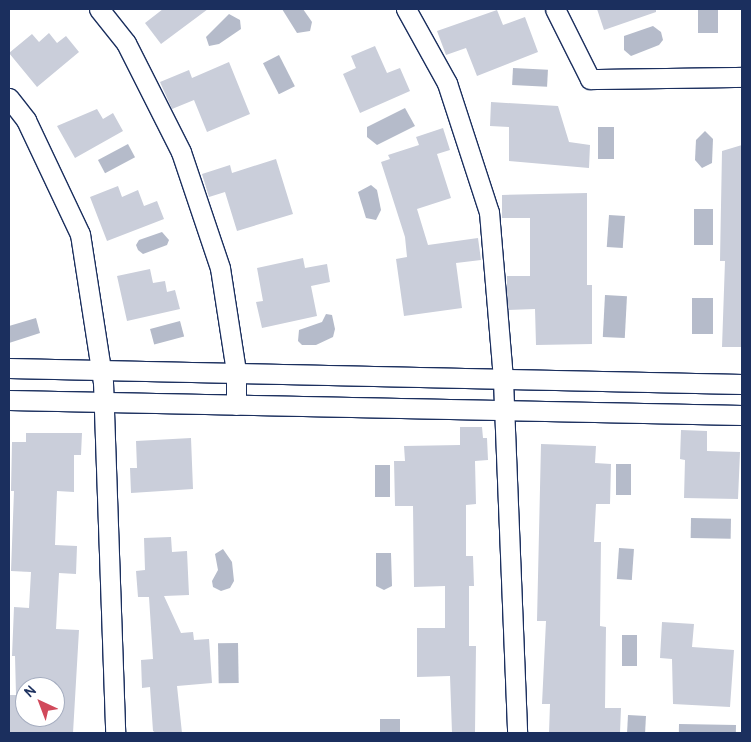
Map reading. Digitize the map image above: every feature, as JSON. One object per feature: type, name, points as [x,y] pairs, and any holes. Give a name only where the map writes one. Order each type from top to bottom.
[{"type":"street","points":[[99,9],[126,43],[182,152],[220,268],[236,371],[236,405]]},
{"type":"street","points":[[406,9],[447,83],[489,212],[505,411],[518,733]]},
{"type":"street","points":[[555,9],[590,79],[742,77]]},
{"type":"street","points":[[9,98],[26,120],[80,234],[101,370],[104,402],[115,733]]},
{"type":"street","points":[[9,368],[236,371],[503,380],[742,384]]},
{"type":"street","points":[[9,400],[742,415]]},
{"type":"water","points":[[282,9],[303,9],[312,22],[310,31],[297,33]]},
{"type":"water","points":[[698,9],[718,9],[718,33],[698,33]]},
{"type":"water","points":[[229,14],[240,20],[241,29],[219,44],[209,46],[206,37]]},
{"type":"water","points":[[653,26],[661,32],[663,40],[659,45],[631,56],[624,50],[624,36]]},
{"type":"water","points":[[279,55],[295,86],[279,94],[263,63]]},
{"type":"water","points":[[513,68],[548,70],[547,87],[512,85]]},
{"type":"water","points":[[405,108],[415,126],[377,145],[367,137],[367,127]]},
{"type":"water","points":[[598,127],[614,127],[614,159],[598,159]]},
{"type":"water","points":[[705,131],[713,139],[712,163],[702,168],[695,160],[696,140]]},
{"type":"water","points":[[128,144],[135,157],[105,173],[98,160]]},
{"type":"water","points":[[371,185],[377,190],[381,210],[376,220],[366,218],[358,192]]},
{"type":"water","points":[[694,209],[713,209],[713,245],[694,245]]},
{"type":"water","points":[[609,215],[625,216],[623,248],[607,247]]},
{"type":"water","points":[[162,232],[169,240],[167,245],[143,254],[138,250],[136,245],[139,240]]},
{"type":"water","points":[[605,295],[627,296],[625,338],[603,337]]},
{"type":"water","points":[[692,298],[713,298],[713,334],[692,334]]},
{"type":"water","points":[[326,314],[332,315],[335,329],[333,337],[316,345],[302,345],[298,341],[299,330],[322,322]]},
{"type":"water","points":[[36,318],[40,333],[9,343],[9,326]]},
{"type":"water","points":[[180,321],[184,336],[154,344],[150,329]]},
{"type":"water","points":[[616,464],[631,464],[631,495],[616,495]]},
{"type":"water","points":[[375,465],[390,465],[390,497],[375,497]]},
{"type":"water","points":[[691,518],[731,519],[731,539],[691,538]]},
{"type":"water","points":[[619,548],[634,549],[632,580],[617,579]]},
{"type":"water","points":[[223,549],[232,562],[234,581],[230,588],[221,591],[213,587],[212,581],[218,570],[215,554]]},
{"type":"water","points":[[376,553],[391,553],[392,586],[384,590],[376,586]]},
{"type":"water","points":[[622,635],[637,635],[637,666],[622,666]]},
{"type":"water","points":[[218,643],[238,643],[239,683],[219,683]]},
{"type":"water","points":[[628,715],[646,716],[645,733],[627,733]]},
{"type":"water","points":[[380,719],[400,719],[400,733],[380,733]]},
{"type":"water","points":[[679,724],[736,725],[736,733],[679,733]]},
{"type":"building","points":[[163,9],[208,9],[161,44],[145,23]]},
{"type":"building","points":[[597,9],[656,9],[656,12],[604,30]]},
{"type":"building","points":[[497,10],[503,25],[525,17],[538,52],[477,76],[466,48],[446,55],[437,31]]},
{"type":"building","points":[[49,33],[57,43],[66,36],[79,52],[37,87],[9,53],[32,34],[39,42]]},
{"type":"building","points":[[375,46],[387,73],[400,68],[410,91],[360,113],[343,74],[356,68],[351,56]]},
{"type":"building","points":[[229,62],[250,114],[207,132],[194,100],[172,109],[160,82],[189,70],[192,78]]},
{"type":"building","points":[[491,102],[558,106],[569,142],[590,145],[589,168],[509,161],[509,127],[490,126]]},
{"type":"building","points":[[97,109],[103,119],[113,113],[123,131],[75,158],[57,126]]},
{"type":"building","points":[[443,128],[450,150],[437,154],[451,198],[417,209],[428,245],[478,238],[481,260],[456,263],[462,308],[404,316],[396,259],[407,257],[405,237],[381,162],[390,159],[388,155],[419,145],[416,137]]},
{"type":"building","points":[[742,145],[742,347],[722,347],[725,261],[720,261],[722,151]]},
{"type":"building","points":[[276,159],[293,214],[237,231],[225,192],[209,197],[202,174],[230,165],[232,173]]},
{"type":"building","points":[[118,186],[122,197],[138,190],[144,206],[157,201],[164,219],[107,241],[90,197]]},
{"type":"building","points":[[587,193],[587,285],[592,285],[592,344],[536,345],[535,309],[508,310],[507,296],[507,276],[530,276],[530,218],[502,218],[502,195]]},
{"type":"building","points":[[303,258],[305,268],[327,264],[330,282],[311,286],[317,316],[262,328],[256,302],[263,301],[257,268]]},
{"type":"building","points":[[150,269],[153,283],[165,281],[167,292],[175,290],[180,309],[127,321],[117,276]]},
{"type":"building","points":[[460,427],[482,427],[483,438],[487,438],[488,460],[475,461],[476,504],[466,505],[466,556],[473,556],[474,586],[469,586],[469,646],[476,646],[475,733],[452,733],[450,676],[417,677],[417,628],[445,628],[445,586],[414,587],[413,506],[395,506],[394,461],[405,461],[404,446],[460,445]]},
{"type":"building","points":[[681,430],[707,431],[707,451],[740,452],[738,499],[684,498],[685,460],[680,459]]},
{"type":"building","points":[[26,433],[82,433],[81,455],[74,455],[74,492],[57,491],[55,545],[77,546],[76,574],[59,573],[56,629],[79,630],[73,733],[9,733],[9,695],[15,695],[15,727],[65,727],[65,677],[16,677],[15,656],[12,656],[14,607],[29,608],[31,572],[11,571],[14,491],[11,491],[12,442],[26,442]]},
{"type":"building","points":[[191,438],[193,489],[131,493],[130,468],[137,468],[136,441]]},
{"type":"building","points":[[541,444],[596,446],[595,463],[611,464],[610,504],[596,504],[594,542],[601,542],[600,626],[606,627],[605,708],[621,708],[620,733],[549,733],[550,704],[542,704],[546,621],[537,621]]},
{"type":"building","points":[[171,537],[172,552],[187,551],[189,595],[164,596],[181,633],[193,632],[194,640],[209,639],[212,683],[177,686],[182,733],[156,733],[153,731],[150,687],[142,688],[141,660],[153,659],[149,597],[138,597],[136,571],[145,570],[144,538]]},
{"type":"building","points":[[662,622],[694,624],[692,647],[734,650],[730,707],[673,704],[672,659],[660,658]]}]
